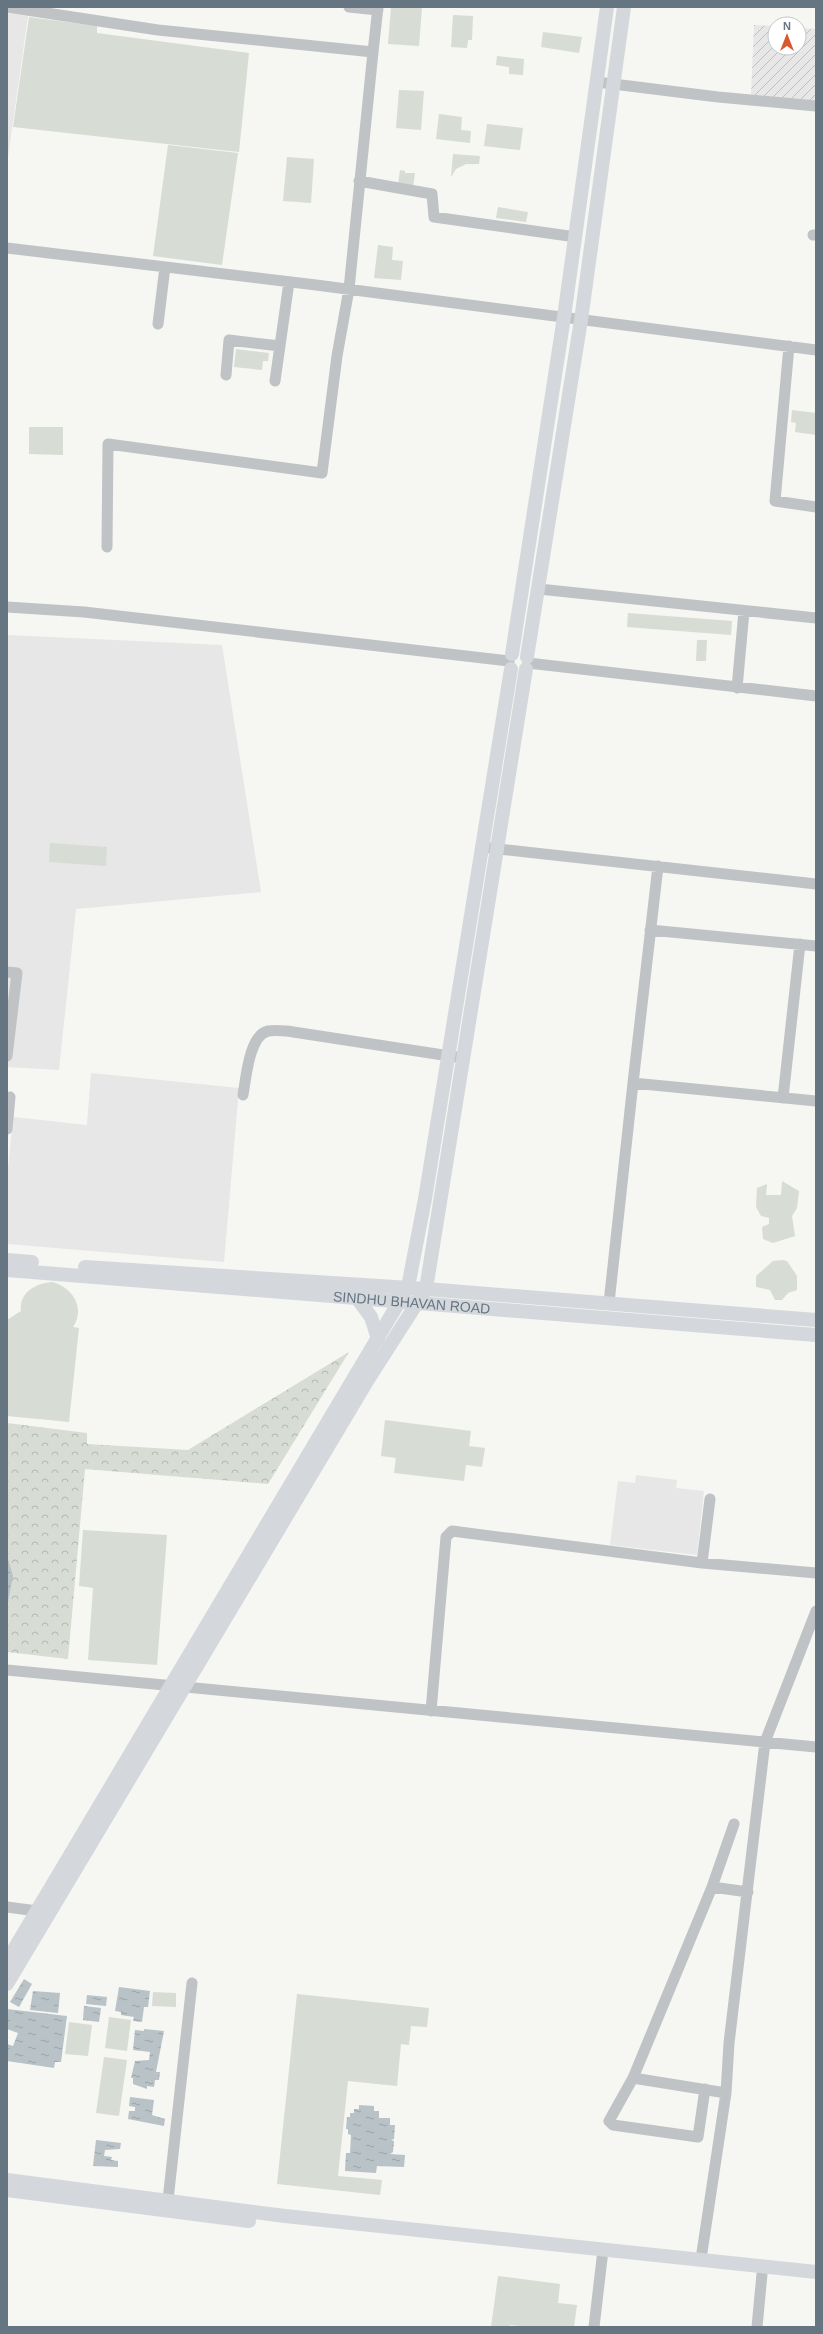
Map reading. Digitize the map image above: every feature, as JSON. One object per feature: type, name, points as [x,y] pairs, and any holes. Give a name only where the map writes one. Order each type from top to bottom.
[{"type":"main road","points":[[7,1984],[408,1288],[424,1206],[511,661],[576,237],[607,7]]},
{"type":"main road","points":[[7,1961],[37,1910],[426,1289],[465,1058],[581,320],[624,7]]},
{"type":"main road","points":[[511,661],[519,652],[527,663]]},
{"type":"main road","name":"SINDHU BHAVAN ROAD","points":[[7,1260],[426,1289],[816,1320]]},
{"type":"main road","name":"SINDHU BHAVAN ROAD","points":[[7,1270],[816,1335]]},
{"type":"main road","points":[[357,1298],[371,1316],[378,1339]]},
{"type":"main road","points":[[7,2180],[281,2226],[603,2254],[701,2259],[816,2272]]},
{"type":"main road","points":[[7,2190],[168,2206]]},
{"type":"main road","points":[[603,2254],[816,2280]]},
{"type":"street","points":[[7,7],[158,30],[373,52]]},
{"type":"street","points":[[107,547],[108,444],[322,473],[336,356],[349,289],[378,8],[349,7]]},
{"type":"street","points":[[597,82],[816,106]]},
{"type":"street","points":[[359,181],[432,194],[434,217],[576,237]]},
{"type":"street","points":[[7,248],[349,289],[816,350]]},
{"type":"street","points":[[158,324],[165,267]]},
{"type":"street","points":[[275,381],[288,282]]},
{"type":"street","points":[[226,375],[229,340],[280,346]]},
{"type":"street","points":[[789,346],[775,502],[816,507]]},
{"type":"street","points":[[539,589],[816,618]]},
{"type":"street","points":[[7,607],[92,613],[511,661]]},
{"type":"street","points":[[737,688],[744,611]]},
{"type":"street","points":[[527,663],[816,696]]},
{"type":"street","points":[[481,847],[816,884]]},
{"type":"street","points":[[609,1303],[658,866]]},
{"type":"street","points":[[650,930],[816,946]]},
{"type":"street","points":[[783,1098],[800,944]]},
{"type":"street","points":[[7,972],[17,973],[7,1056]]},
{"type":"street","points":[[243,1095],[253,1044],[258,1036],[267,1031],[287,1031],[465,1058]]},
{"type":"street","points":[[633,1083],[816,1101]]},
{"type":"street","points":[[7,1129],[10,1097]]},
{"type":"street","points":[[702,1563],[710,1499]]},
{"type":"street","points":[[431,1711],[446,1537],[452,1531],[702,1563],[816,1573]]},
{"type":"street","points":[[701,2259],[726,2093],[729,2043],[765,1742],[816,1611]]},
{"type":"street","points":[[7,1670],[178,1685],[431,1711],[816,1747]]},
{"type":"street","points":[[705,2089],[698,2137],[613,2125],[609,2120],[633,2078],[712,1887],[734,1824]]},
{"type":"street","points":[[712,1887],[748,1892]]},
{"type":"street","points":[[7,1907],[37,1910]]},
{"type":"street","points":[[168,2206],[192,1983]]},
{"type":"street","points":[[633,2078],[726,2093]]},
{"type":"street","points":[[594,2327],[603,2254]]},
{"type":"street","points":[[756,2327],[762,2274]]},
{"type":"shaded area","points":[[7,13],[28,16],[7,164]]},
{"type":"shaded area","points":[[754,25],[767,26],[767,56],[807,56],[807,28],[816,29],[816,103],[751,96]]},
{"type":"shaded area","points":[[7,635],[222,645],[261,892],[76,909],[59,1070],[7,1067]]},
{"type":"shaded area","points":[[91,1073],[239,1088],[224,1262],[7,1244],[7,1180],[13,1117],[87,1125]]},
{"type":"shaded area","points":[[636,1475],[677,1480],[676,1488],[704,1491],[697,1555],[610,1545],[618,1481],[635,1483]]},
{"type":"green space","points":[[391,7],[422,8],[419,46],[388,44]]},
{"type":"green space","points":[[453,15],[473,16],[472,40],[468,40],[467,48],[451,47]]},
{"type":"green space","points":[[29,17],[97,26],[97,33],[249,53],[239,152],[13,127]]},
{"type":"green space","points":[[543,32],[582,37],[579,53],[541,47]]},
{"type":"green space","points":[[497,56],[524,59],[523,75],[509,74],[509,67],[496,65]]},
{"type":"green space","points":[[399,90],[424,91],[421,130],[396,128]]},
{"type":"green space","points":[[439,114],[462,117],[461,130],[471,131],[470,143],[436,139]]},
{"type":"green space","points":[[487,124],[523,128],[520,150],[484,146]]},
{"type":"green space","points":[[168,145],[238,153],[222,265],[153,256]]},
{"type":"green space","points":[[453,154],[480,156],[479,164],[466,164],[456,169],[451,177]]},
{"type":"green space","points":[[287,157],[314,159],[311,203],[283,201]]},
{"type":"green space","points":[[400,170],[405,171],[405,173],[415,173],[413,187],[398,184]]},
{"type":"green space","points":[[498,207],[528,212],[526,222],[496,218]]},
{"type":"green space","points":[[378,245],[393,247],[392,260],[403,261],[401,280],[374,278]]},
{"type":"green space","points":[[236,349],[269,353],[268,361],[263,361],[262,370],[234,367]]},
{"type":"green space","points":[[792,410],[816,413],[816,435],[795,432],[796,423],[791,422]]},
{"type":"green space","points":[[29,427],[63,427],[63,455],[29,454]]},
{"type":"green space","points":[[628,613],[732,621],[731,635],[627,627]]},
{"type":"green space","points":[[697,640],[707,640],[706,661],[696,661]]},
{"type":"green space","points":[[50,843],[107,847],[106,866],[49,862]]},
{"type":"green space","points":[[782,1181],[799,1191],[797,1208],[792,1216],[795,1236],[773,1243],[763,1239],[762,1227],[769,1224],[769,1218],[761,1216],[756,1207],[757,1188],[767,1184],[766,1195],[781,1195]]},
{"type":"green space","points":[[773,1261],[787,1261],[797,1276],[797,1290],[788,1293],[782,1300],[775,1300],[770,1290],[756,1287],[756,1276]]},
{"type":"green space","points":[[53,1282],[66,1289],[71,1294],[75,1299],[78,1312],[77,1320],[73,1327],[79,1328],[69,1422],[7,1416],[7,1320],[21,1311],[23,1299],[30,1290],[41,1284]]},
{"type":"green space","points":[[349,1352],[268,1484],[85,1469],[68,1659],[7,1652],[7,1423],[87,1433],[87,1444],[188,1450]]},
{"type":"green space","points":[[385,1420],[471,1431],[469,1446],[485,1448],[482,1467],[466,1465],[464,1481],[394,1473],[396,1458],[381,1456]]},
{"type":"green space","points":[[83,1530],[167,1535],[157,1665],[88,1660],[93,1588],[79,1586]]},
{"type":"green space","points":[[153,1992],[176,1993],[176,2007],[152,2006]]},
{"type":"green space","points":[[297,1994],[429,2008],[427,2027],[411,2026],[409,2045],[401,2044],[397,2086],[348,2081],[338,2176],[382,2180],[380,2195],[277,2184]]},
{"type":"green space","points":[[109,2017],[131,2020],[127,2051],[105,2048]]},
{"type":"green space","points":[[69,2022],[92,2025],[88,2056],[65,2054]]},
{"type":"green space","points":[[104,2057],[127,2060],[119,2116],[96,2113]]},
{"type":"green space","points":[[498,2276],[560,2284],[558,2303],[577,2305],[574,2327],[530,2327],[510,2325],[509,2327],[491,2327]]},
{"type":"water","points":[[7,1556],[13,1576],[7,1607]]},
{"type":"water","points":[[24,1979],[32,1984],[19,2007],[10,2002]]},
{"type":"water","points":[[119,1987],[150,1991],[148,2007],[144,2007],[142,2022],[133,2021],[134,2017],[121,2015],[121,2012],[115,2011]]},
{"type":"water","points":[[33,1991],[60,1993],[58,2013],[30,2010]]},
{"type":"water","points":[[87,1995],[107,1997],[106,2006],[86,2004]]},
{"type":"water","points":[[84,2006],[101,2008],[99,2022],[83,2020]]},
{"type":"water","points":[[7,2009],[67,2016],[61,2062],[55,2062],[54,2068],[7,2061],[7,2044],[13,2046],[18,2033],[7,2029]]},
{"type":"water","points":[[144,2029],[164,2031],[156,2072],[160,2072],[159,2080],[155,2080],[154,2087],[147,2086],[147,2089],[133,2084],[133,2078],[131,2078],[135,2061],[149,2060],[150,2052],[133,2050],[135,2030],[144,2031]]},
{"type":"water","points":[[130,2097],[154,2100],[152,2115],[165,2119],[164,2126],[128,2119],[129,2111],[135,2111],[135,2107],[129,2106]]},
{"type":"water","points":[[359,2105],[374,2106],[374,2111],[379,2111],[379,2118],[390,2118],[390,2125],[395,2125],[394,2139],[391,2140],[394,2141],[393,2152],[390,2154],[405,2155],[404,2167],[377,2166],[376,2173],[345,2171],[346,2153],[350,2153],[351,2135],[348,2134],[348,2129],[346,2129],[347,2117],[350,2117],[350,2113],[354,2113],[354,2109],[359,2109]]},
{"type":"water","points":[[96,2140],[121,2143],[120,2149],[105,2150],[104,2156],[112,2157],[111,2160],[118,2161],[118,2167],[93,2166]]}]
